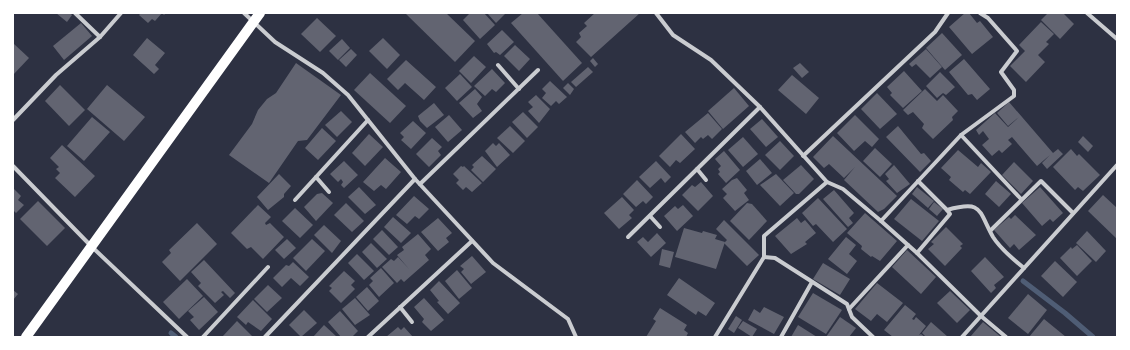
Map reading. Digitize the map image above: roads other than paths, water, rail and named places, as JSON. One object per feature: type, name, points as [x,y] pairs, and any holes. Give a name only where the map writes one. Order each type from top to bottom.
[{"type":"main road","points":[[26,337],[260,13]]},
{"type":"street","points":[[75,13],[100,37]]},
{"type":"street","points":[[13,120],[56,75],[100,37],[121,13]]},
{"type":"street","points":[[244,13],[276,42],[323,73],[348,95],[415,179],[493,264],[568,320],[576,337]]},
{"type":"street","points":[[656,13],[673,35],[711,60],[760,107],[827,182],[844,189],[881,221],[917,253],[981,316],[1006,337]]},
{"type":"street","points":[[803,156],[934,32],[948,13]]},
{"type":"street","points":[[881,221],[961,135],[1014,96],[1014,90],[1001,72],[1017,51],[988,18],[980,13]]},
{"type":"street","points":[[1087,13],[1117,38]]},
{"type":"street","points":[[498,65],[519,89]]},
{"type":"street","points":[[420,184],[538,70]]},
{"type":"street","points":[[628,238],[760,107]]},
{"type":"street","points":[[295,200],[368,120]]},
{"type":"street","points":[[961,135],[1021,200]]},
{"type":"street","points":[[962,337],[1117,165]]},
{"type":"street","points":[[13,166],[91,246],[187,337]]},
{"type":"street","points":[[697,169],[706,180]]},
{"type":"street","points":[[316,177],[329,192]]},
{"type":"street","points":[[265,337],[415,179]]},
{"type":"street","points":[[917,253],[950,214],[948,210],[918,181]]},
{"type":"street","points":[[991,230],[1041,181],[1073,213]]},
{"type":"street","points":[[715,337],[764,257],[764,236],[827,182]]},
{"type":"street","points":[[948,210],[965,205],[974,207],[985,218],[996,241],[1024,268]]},
{"type":"street","points":[[650,216],[660,227]]},
{"type":"street","points":[[368,337],[472,241]]},
{"type":"street","points":[[849,310],[908,245]]},
{"type":"street","points":[[764,257],[775,258],[846,304],[852,318],[873,337]]},
{"type":"street","points":[[203,337],[268,267]]},
{"type":"street","points":[[781,337],[812,282]]},
{"type":"street","points":[[400,308],[412,322]]},
{"type":"waterway","points":[[1023,281],[1065,313],[1093,337]]},
{"type":"waterway","points":[[171,333],[176,337]]}]
